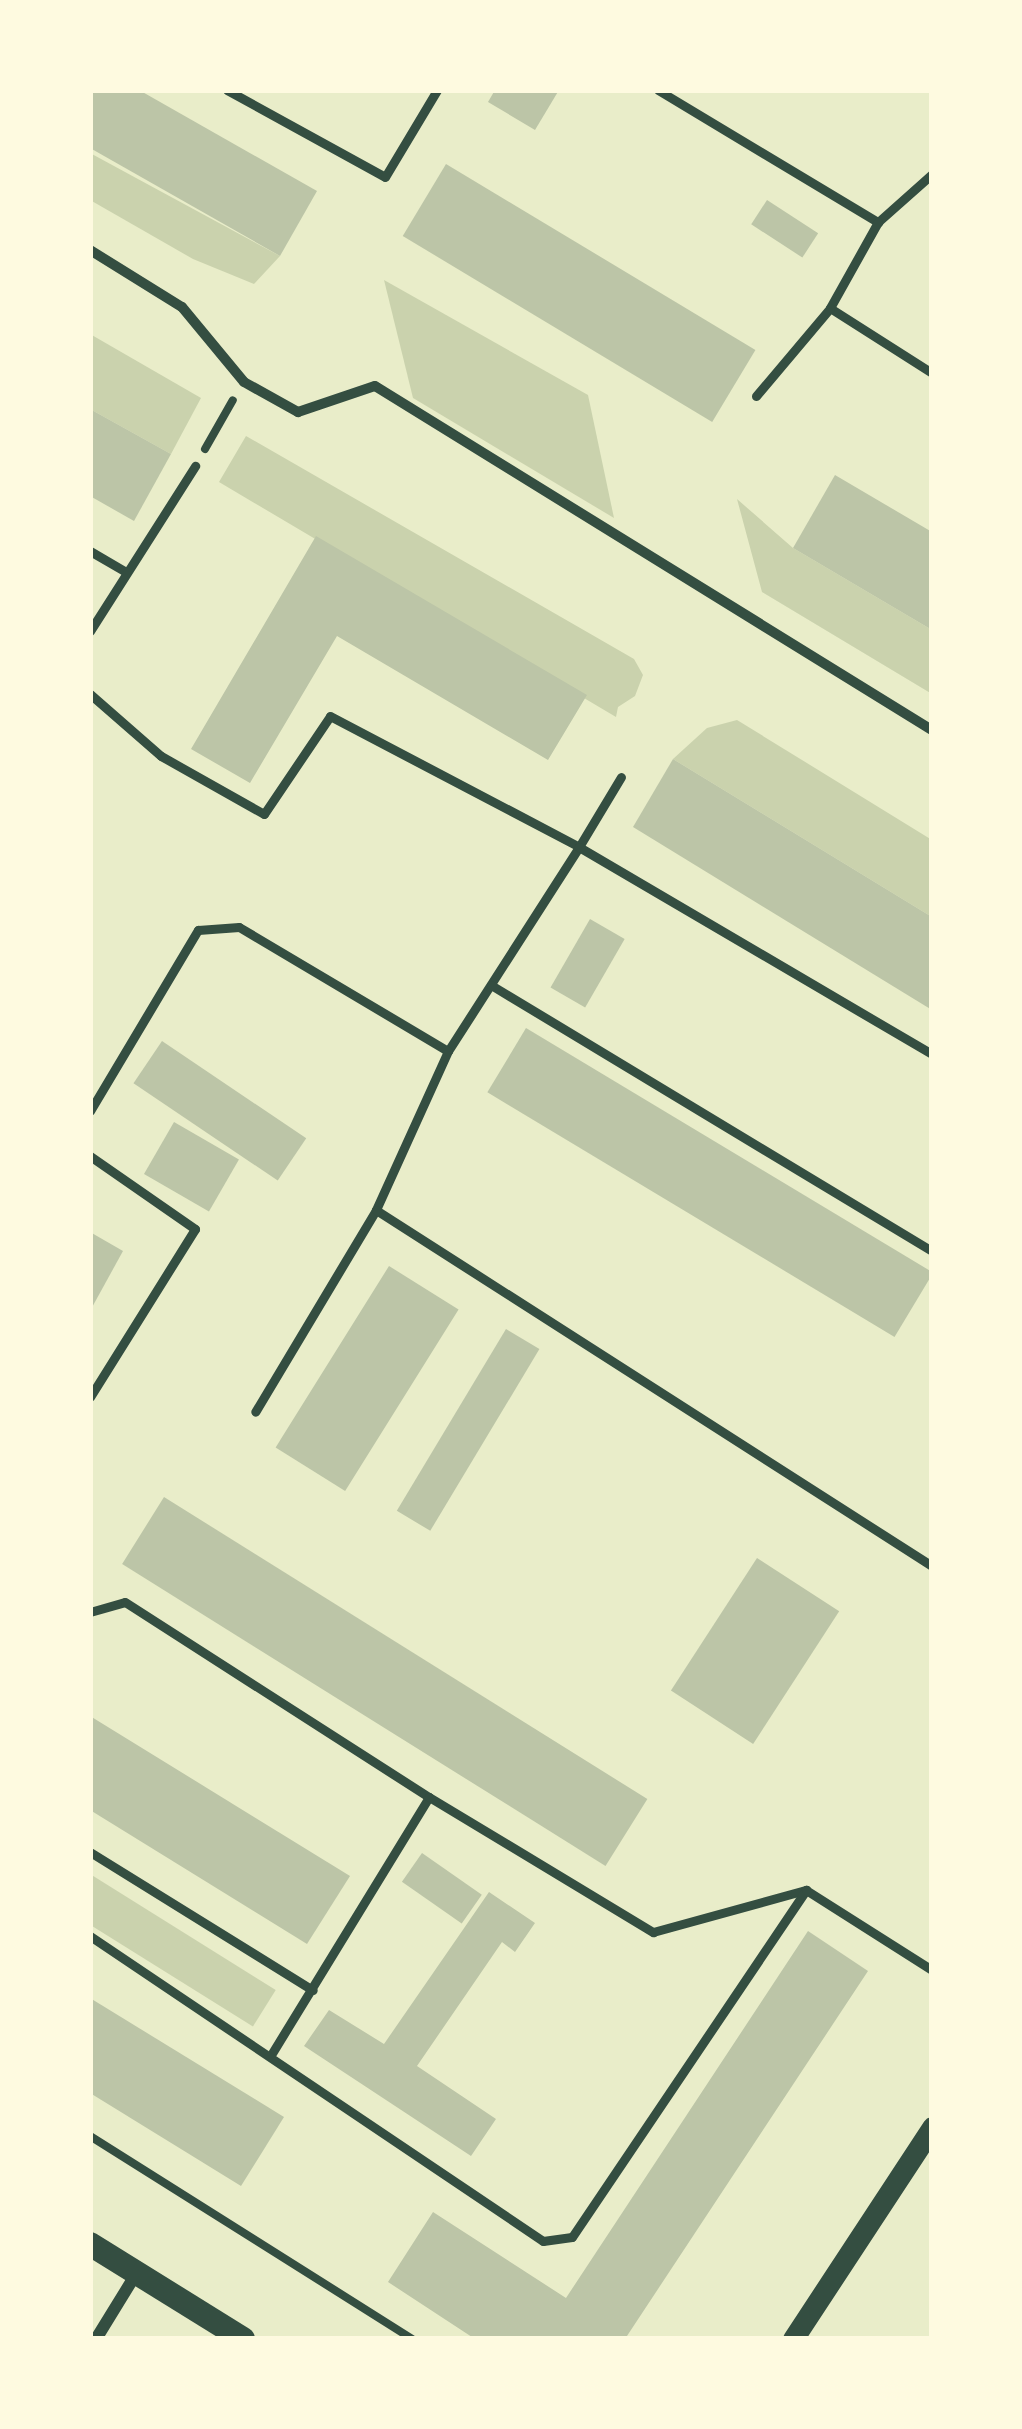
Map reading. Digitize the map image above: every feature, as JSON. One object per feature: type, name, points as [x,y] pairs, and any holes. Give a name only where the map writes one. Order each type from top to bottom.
[{"type":"main road","points":[[90,2244],[243,2339]]},
{"type":"street","points":[[90,250],[182,308],[244,382],[298,412],[375,386],[932,730]]},
{"type":"street","points":[[793,2339],[932,2127]]},
{"type":"street","points":[[96,2339],[136,2274]]},
{"type":"lane","points":[[227,90],[386,177],[437,90]]},
{"type":"lane","points":[[658,90],[878,222]]},
{"type":"lane","points":[[756,396],[830,308],[878,222],[932,174]]},
{"type":"lane","points":[[830,308],[932,373]]},
{"type":"lane","points":[[90,631],[195,466]]},
{"type":"lane","points":[[90,551],[126,572]]},
{"type":"lane","points":[[90,694],[161,756],[264,814],[330,716],[579,847],[932,1054]]},
{"type":"lane","points":[[255,1412],[376,1210],[448,1051],[621,778]]},
{"type":"lane","points":[[90,1112],[198,930],[239,927],[448,1051]]},
{"type":"lane","points":[[491,985],[932,1251]]},
{"type":"lane","points":[[90,1156],[194,1229],[90,1396]]},
{"type":"lane","points":[[376,1210],[932,1566]]},
{"type":"lane","points":[[90,1612],[125,1603],[653,1933],[806,1890],[932,1970]]},
{"type":"lane","points":[[272,2053],[429,1797]]},
{"type":"lane","points":[[90,1852],[313,1990]]},
{"type":"lane","points":[[90,1936],[272,2053],[543,2241],[572,2237],[806,1890]]},
{"type":"path","points":[[195,466],[244,382]]},
{"type":"path","points":[[90,2136],[412,2339]]},
{"type":"green space","points":[[90,153],[280,256],[254,284],[193,259],[90,200]]},
{"type":"green space","points":[[384,280],[588,395],[614,518],[413,398]]},
{"type":"green space","points":[[90,334],[201,398],[171,454],[90,409]]},
{"type":"green space","points":[[246,436],[634,659],[643,675],[635,696],[618,707],[616,717],[219,482]]},
{"type":"green space","points":[[737,499],[793,548],[932,630],[932,694],[762,592]]},
{"type":"green space","points":[[737,720],[932,840],[932,917],[673,759],[707,728]]},
{"type":"green space","points":[[90,1874],[276,1990],[253,2027],[90,1925]]},
{"type":"building","points":[[90,90],[139,90],[317,191],[280,256],[90,148]]},
{"type":"building","points":[[495,90],[559,90],[535,130],[488,102]]},
{"type":"building","points":[[446,164],[755,350],[712,422],[403,236]]},
{"type":"building","points":[[767,200],[818,233],[802,258],[751,224]]},
{"type":"building","points":[[90,409],[171,454],[134,521],[90,496]]},
{"type":"building","points":[[835,475],[932,532],[932,630],[793,548]]},
{"type":"building","points":[[316,536],[587,695],[548,760],[337,636],[250,783],[191,749]]},
{"type":"building","points":[[673,759],[932,917],[932,1010],[633,827]]},
{"type":"building","points":[[590,919],[625,939],[585,1007],[550,987]]},
{"type":"building","points":[[526,1028],[932,1272],[895,1337],[487,1092]]},
{"type":"building","points":[[162,1041],[306,1138],[278,1181],[133,1083]]},
{"type":"building","points":[[174,1122],[239,1160],[209,1211],[144,1174]]},
{"type":"building","points":[[90,1232],[123,1251],[90,1311]]},
{"type":"building","points":[[389,1266],[459,1309],[345,1491],[276,1447]]},
{"type":"building","points":[[506,1329],[539,1349],[430,1531],[397,1511]]},
{"type":"building","points":[[164,1497],[647,1799],[606,1866],[122,1564]]},
{"type":"building","points":[[757,1558],[839,1611],[753,1744],[671,1691]]},
{"type":"building","points":[[90,1716],[350,1876],[307,1944],[90,1810]]},
{"type":"building","points":[[422,1853],[482,1895],[462,1924],[402,1882]]},
{"type":"building","points":[[489,1892],[535,1923],[515,1952],[502,1942],[417,2066],[496,2119],[471,2156],[304,2046],[329,2010],[384,2044]]},
{"type":"building","points":[[808,1931],[868,1971],[625,2339],[475,2339],[388,2282],[433,2212],[566,2298]]},
{"type":"building","points":[[90,1998],[284,2117],[241,2186],[90,2093]]}]
